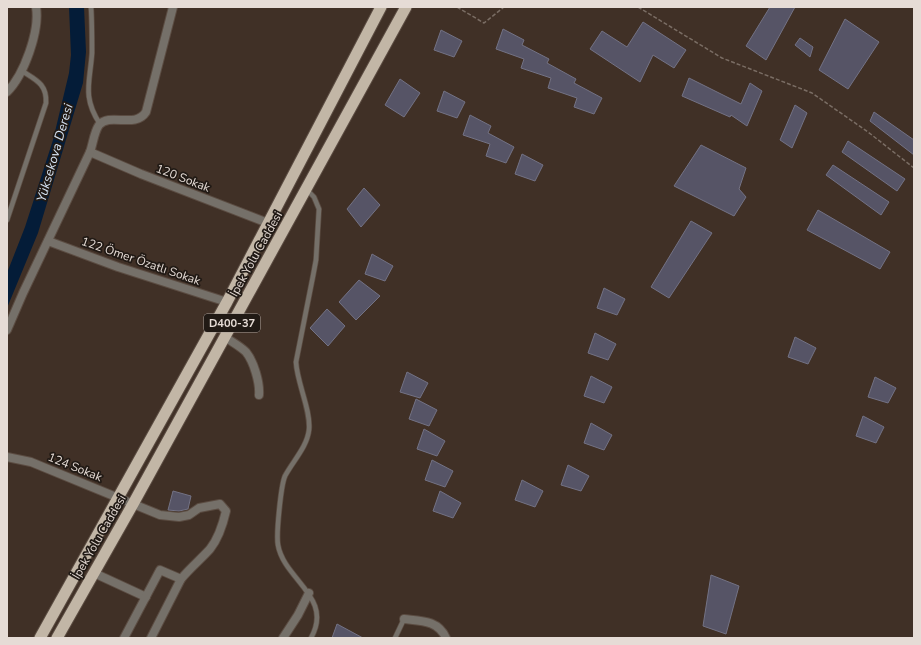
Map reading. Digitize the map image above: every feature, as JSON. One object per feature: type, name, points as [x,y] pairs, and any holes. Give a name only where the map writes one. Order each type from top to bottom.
[{"type":"highway","name":"İpek Yolu Caddesi","points":[[40,638],[227,302],[381,7]]},
{"type":"highway","name":"İpek Yolu Caddesi","points":[[57,638],[133,504],[406,7]]},
{"type":"street","points":[[7,92],[22,71],[31,49],[37,15],[36,7]]},
{"type":"street","points":[[7,330],[90,152],[100,124],[103,121],[109,120],[134,120],[140,118],[146,112],[173,7]]},
{"type":"street","name":"120 Sokak","points":[[90,152],[141,174],[268,223]]},
{"type":"street","name":"122 Ömer Özatlı Sokak","points":[[48,241],[118,267],[227,302]]},
{"type":"street","points":[[225,337],[246,352],[256,373],[259,396]]},
{"type":"street","name":"124 Sokak","points":[[7,457],[31,462],[160,515],[179,517],[190,515],[199,508],[220,504],[226,511],[223,524],[211,548],[187,571],[181,579]]},
{"type":"street","points":[[124,638],[160,570],[181,579],[151,638]]},
{"type":"street","points":[[94,573],[146,597]]},
{"type":"street","points":[[283,638],[298,615],[309,594]]},
{"type":"street","points":[[404,619],[434,624],[441,629],[446,638]]},
{"type":"lane","points":[[91,7],[92,53],[88,92],[92,113],[100,124]]},
{"type":"lane","points":[[7,220],[46,103],[46,94],[42,85],[22,71]]},
{"type":"lane","points":[[306,189],[314,197],[319,209],[314,271],[296,362],[297,373],[309,421],[305,442],[283,481],[277,538],[279,549],[284,561],[314,603],[318,619],[311,638]]},
{"type":"lane","points":[[395,638],[404,619]]},
{"type":"path","points":[[457,7],[484,23],[504,7]]},
{"type":"path","points":[[638,7],[722,58],[812,93],[868,132],[914,168]]},
{"type":"water","name":"Yüksekova Deresi","points":[[69,7],[84,7],[86,52],[83,83],[38,233],[7,308],[7,273],[25,227],[53,140],[69,73],[71,55]]},
{"type":"building","points":[[770,7],[795,7],[766,60],[746,46]]},
{"type":"building","points":[[845,19],[879,42],[848,89],[819,70]]},
{"type":"building","points":[[643,22],[686,50],[674,68],[653,55],[640,82],[590,49],[602,31],[627,47]]},
{"type":"building","points":[[503,29],[524,40],[522,45],[549,59],[547,63],[576,79],[574,83],[602,98],[594,114],[574,107],[577,98],[548,88],[551,78],[521,68],[524,59],[496,49]]},
{"type":"building","points":[[441,30],[462,41],[454,57],[434,50]]},
{"type":"building","points":[[800,38],[813,47],[810,57],[795,45]]},
{"type":"building","points":[[689,78],[741,104],[750,83],[762,91],[747,126],[731,115],[730,117],[682,96]]},
{"type":"building","points":[[400,79],[420,93],[404,117],[385,105]]},
{"type":"building","points":[[444,91],[465,102],[457,118],[437,111]]},
{"type":"building","points":[[795,105],[807,113],[792,148],[780,140]]},
{"type":"building","points":[[874,112],[914,140],[914,155],[870,121]]},
{"type":"building","points":[[470,115],[491,126],[488,133],[514,147],[506,163],[486,156],[490,144],[463,135]]},
{"type":"building","points":[[848,141],[905,179],[897,191],[842,152]]},
{"type":"building","points":[[701,145],[746,168],[739,189],[746,197],[734,216],[674,186]]},
{"type":"building","points":[[522,154],[543,165],[535,181],[515,174]]},
{"type":"building","points":[[833,165],[889,202],[881,215],[826,175]]},
{"type":"building","points":[[364,188],[380,205],[361,227],[347,209]]},
{"type":"building","points":[[818,210],[890,252],[880,269],[807,230]]},
{"type":"building","points":[[691,221],[712,233],[669,298],[651,287]]},
{"type":"building","points":[[372,254],[393,266],[385,281],[365,274]]},
{"type":"building","points":[[359,280],[380,296],[356,320],[339,302]]},
{"type":"building","points":[[604,288],[625,299],[617,315],[597,308]]},
{"type":"building","points":[[327,309],[345,326],[328,346],[310,328]]},
{"type":"building","points":[[595,333],[616,344],[608,360],[588,353]]},
{"type":"building","points":[[795,337],[816,348],[808,364],[788,357]]},
{"type":"building","points":[[407,372],[428,383],[420,398],[400,392]]},
{"type":"building","points":[[591,376],[612,387],[604,403],[584,396]]},
{"type":"building","points":[[875,377],[896,388],[888,403],[868,397]]},
{"type":"building","points":[[416,399],[437,410],[429,426],[409,419]]},
{"type":"building","points":[[863,416],[884,427],[876,443],[856,436]]},
{"type":"building","points":[[591,423],[612,435],[604,450],[584,443]]},
{"type":"building","points":[[424,429],[445,441],[437,456],[417,449]]},
{"type":"building","points":[[432,460],[453,471],[445,487],[425,480]]},
{"type":"building","points":[[568,465],[589,476],[581,491],[561,485]]},
{"type":"building","points":[[522,480],[543,491],[535,507],[515,500]]},
{"type":"building","points":[[173,491],[191,496],[188,509],[179,511],[168,510]]},
{"type":"building","points":[[440,491],[461,503],[453,518],[433,511]]},
{"type":"building","points":[[711,575],[739,586],[726,634],[703,626]]},
{"type":"building","points":[[337,624],[363,638],[332,638]]}]
